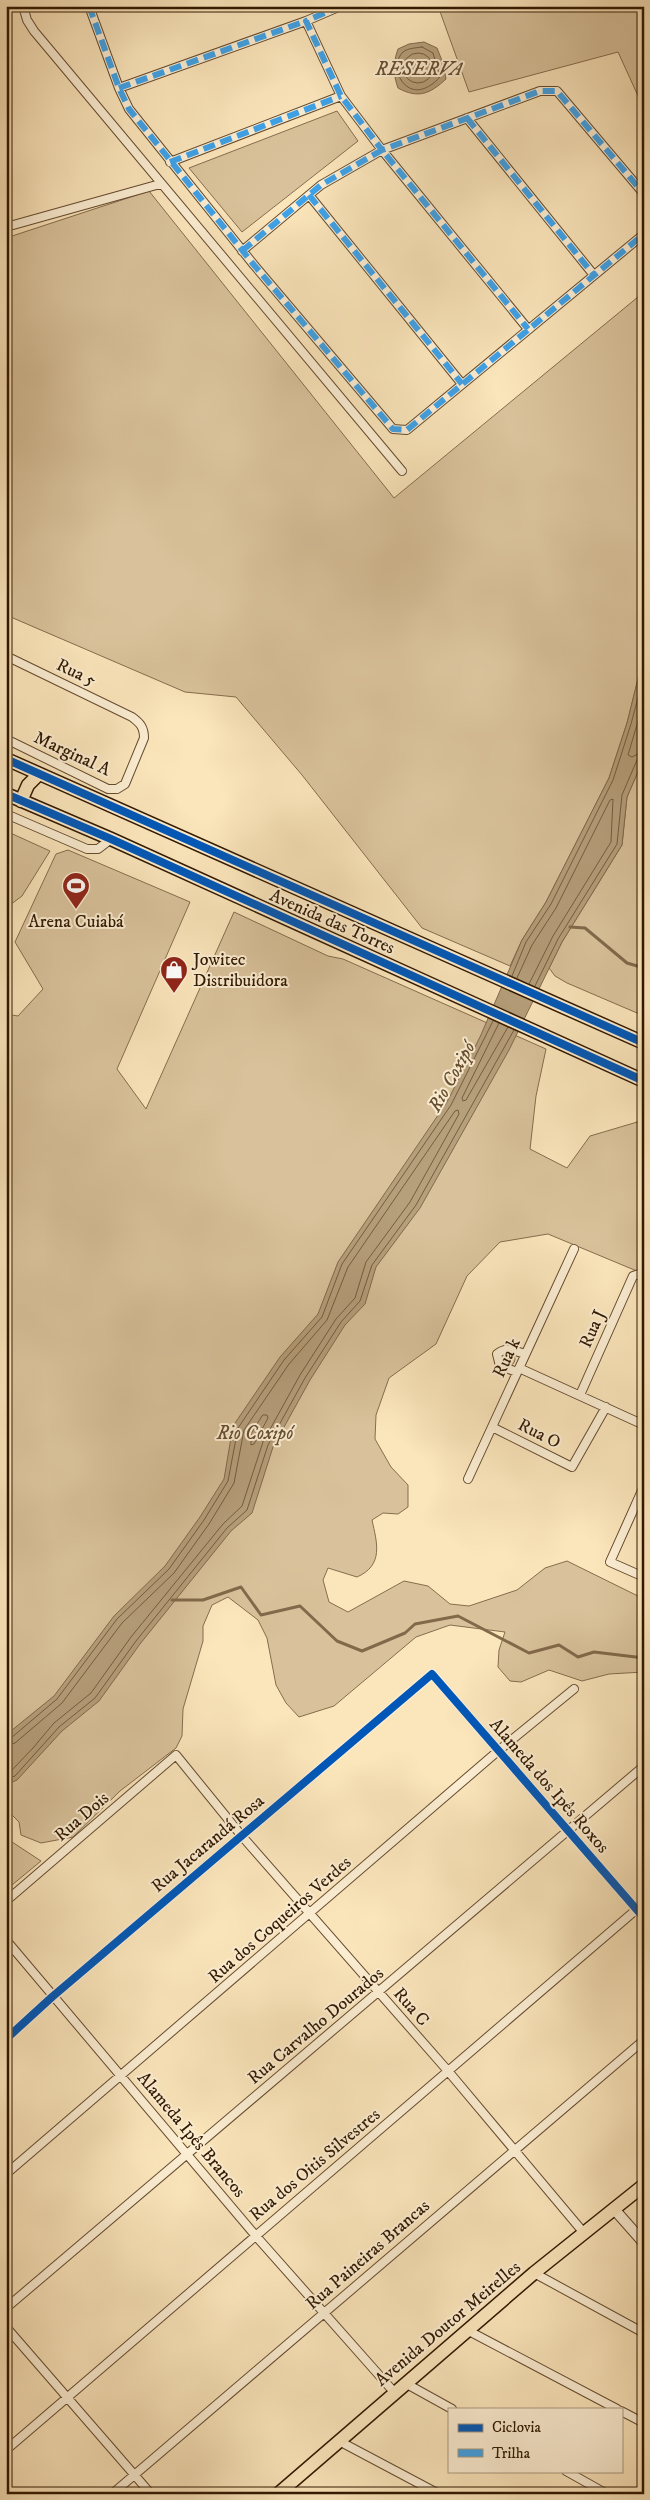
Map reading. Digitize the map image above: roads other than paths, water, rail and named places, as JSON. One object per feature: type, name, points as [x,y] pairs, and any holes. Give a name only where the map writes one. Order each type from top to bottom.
[{"type":"main road","name":"Avenida das Torres","points":[[6,759],[644,1043]]},
{"type":"main road","points":[[21,801],[28,785],[39,774]]},
{"type":"main road","name":"Avenida das Torres","points":[[6,794],[111,839],[644,1081]]},
{"type":"main road","name":"Avenida Doutor Meirelles","points":[[278,2494],[534,2273],[644,2185]]},
{"type":"street","points":[[23,6],[27,20],[34,31],[402,472]]},
{"type":"street","points":[[119,88],[341,6]]},
{"type":"street","points":[[90,7],[119,88],[129,109],[242,251],[393,430],[407,430],[593,274],[644,234]]},
{"type":"street","points":[[306,20],[341,96],[382,150],[528,329]]},
{"type":"street","points":[[242,251],[321,185],[382,150],[540,91],[557,91],[644,194]]},
{"type":"street","points":[[170,162],[341,96]]},
{"type":"street","points":[[467,118],[593,274]]},
{"type":"street","points":[[6,227],[160,184]]},
{"type":"street","points":[[309,195],[462,384]]},
{"type":"street","name":"Rua 5","points":[[6,656],[132,717],[142,724],[144,738],[125,784]]},
{"type":"street","name":"Marginal A","points":[[6,739],[108,788],[117,789],[125,784]]},
{"type":"street","points":[[6,814],[87,849],[98,849],[111,839]]},
{"type":"street","name":"Rua k","points":[[468,1479],[574,1249]]},
{"type":"street","name":"Rua J","points":[[580,1395],[634,1276],[639,1274],[644,1277]]},
{"type":"street","points":[[526,1354],[509,1349],[502,1350],[497,1354],[500,1366],[518,1370],[580,1395],[644,1425]]},
{"type":"street","name":"Rua O","points":[[492,1427],[572,1467],[606,1407]]},
{"type":"street","points":[[644,1486],[641,1501],[610,1562],[644,1577]]},
{"type":"street","name":"Alameda dos Ipês Roxos","points":[[432,1674],[644,1918]]},
{"type":"street","name":"Rua Jacarandá Rosa","points":[[6,2039],[52,1997],[241,1835],[432,1674]]},
{"type":"street","name":"Rua dos Coqueiros Verdes","points":[[6,2174],[498,1751],[574,1689]]},
{"type":"street","name":"Rua C","points":[[176,1755],[241,1835],[448,2071],[584,2233]]},
{"type":"street","name":"Rua Dois","points":[[6,1901],[176,1755]]},
{"type":"street","name":"Rua Carvalho Dourados","points":[[6,2308],[644,1766]]},
{"type":"street","name":"Rua dos Oitis Silvestres","points":[[6,2450],[644,1903]]},
{"type":"street","name":"Alameda Ipês Brancos","points":[[6,1940],[52,1997],[189,2154],[255,2235],[394,2392]]},
{"type":"street","name":"Rua Paineiras Brancas","points":[[112,2494],[644,2040]]},
{"type":"street","points":[[614,2209],[644,2243]]},
{"type":"street","points":[[534,2273],[644,2334]]},
{"type":"street","points":[[6,2327],[151,2494]]},
{"type":"street","points":[[467,2330],[615,2408]]},
{"type":"street","points":[[405,2383],[450,2408]]},
{"type":"street","points":[[622,2412],[644,2423]]},
{"type":"street","points":[[339,2441],[439,2494]]},
{"type":"street","points":[[568,2472],[607,2494]]},
{"type":"water","name":"RESERVA","points":[[424,42],[437,48],[443,63],[446,79],[435,88],[424,93],[412,93],[398,88],[394,64],[398,49],[409,44]]},
{"type":"water","name":"Rio Coxipó","points":[[644,655],[644,758],[627,797],[622,845],[562,942],[509,1050],[420,1208],[376,1267],[365,1304],[345,1325],[310,1380],[273,1447],[252,1513],[231,1531],[140,1644],[99,1701],[62,1731],[17,1780],[6,1785],[6,1735],[54,1696],[114,1616],[165,1566],[200,1517],[224,1479],[233,1426],[280,1357],[318,1314],[338,1262],[447,1102],[480,1037],[522,940],[546,902],[609,778],[627,723]]},
{"type":"waterway","points":[[570,927],[585,928],[627,963],[644,968]]},
{"type":"waterway","points":[[172,1600],[203,1600],[241,1587],[261,1615],[300,1606],[337,1641],[362,1651],[405,1633],[415,1624],[458,1616],[529,1653],[559,1645],[578,1657],[594,1652],[644,1658]]},
{"type":"place","name":"Arena Cuiabá","points":[[76,910]]},
{"type":"place","name":"Jowitec Distribuidora","points":[[174,994]]}]
